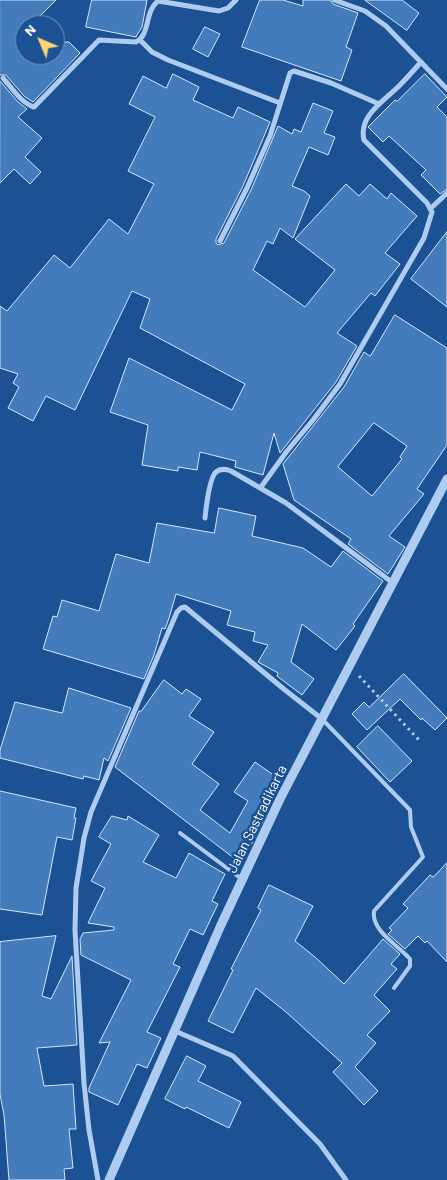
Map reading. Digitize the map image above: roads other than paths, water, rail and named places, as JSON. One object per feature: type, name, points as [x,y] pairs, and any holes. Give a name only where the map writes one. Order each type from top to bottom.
[{"type":"street","points":[[3,78],[20,98],[29,106],[34,107],[99,40],[112,39],[136,42],[140,40],[144,36],[150,10],[158,1],[220,11],[228,8],[236,0]]},
{"type":"street","points":[[334,0],[365,11],[386,26],[447,89]]},
{"type":"street","points":[[140,40],[152,52],[168,60],[280,103]]},
{"type":"street","points":[[261,487],[340,384],[424,238],[432,212],[427,203],[364,140],[363,126],[379,104],[421,62]]},
{"type":"street","points":[[220,241],[270,136],[290,73],[294,72],[331,83],[379,104]]},
{"type":"street","points":[[430,209],[447,193]]},
{"type":"street","points":[[205,518],[215,473],[218,470],[224,469],[231,471],[286,503],[393,583]]},
{"type":"street","name":"Jalan Sastradikarta","points":[[110,1180],[242,880],[280,799],[447,479]]},
{"type":"street","points":[[98,1180],[89,1130],[84,1083],[75,930],[76,888],[84,838],[91,812],[180,608],[185,607],[322,719]]},
{"type":"street","points":[[175,1032],[234,1056],[314,1138],[346,1180]]},
{"type":"lane","points":[[322,719],[410,810],[411,826],[423,857],[374,911],[373,918],[376,926],[410,960],[410,966],[394,988]]},
{"type":"lane","points":[[180,833],[242,880]]}]
